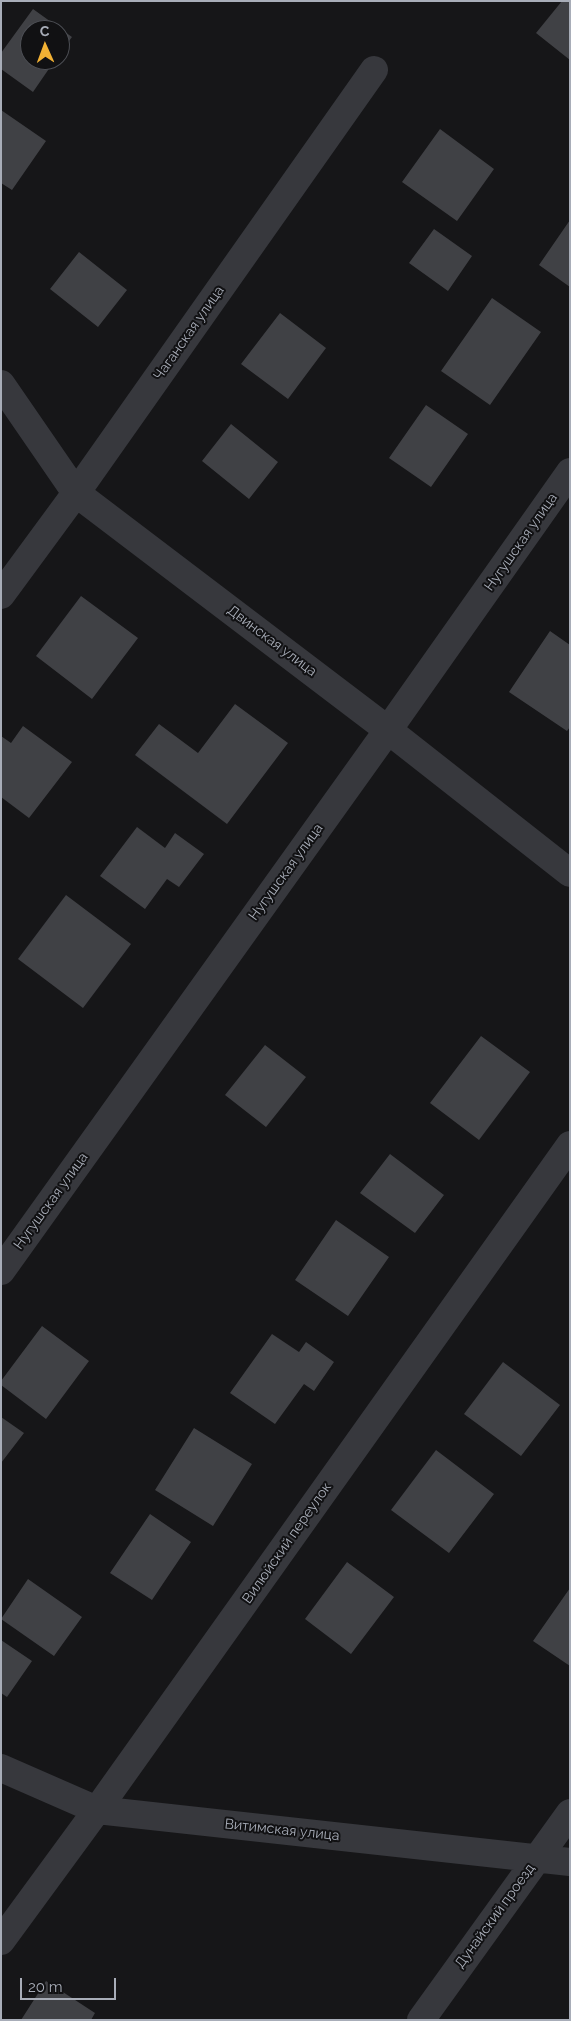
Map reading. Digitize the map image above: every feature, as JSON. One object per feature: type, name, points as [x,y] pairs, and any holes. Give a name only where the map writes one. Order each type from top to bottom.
[{"type":"street","name":"Чаганская улица","points":[[1,595],[76,493],[374,70]]},
{"type":"street","name":"Двинская улица","points":[[1,384],[76,493],[388,730],[570,873]]},
{"type":"street","name":"Нугушская улица","points":[[1,1271],[570,472]]},
{"type":"street","name":"Вилюйский переулок","points":[[1,1940],[97,1810],[570,1145]]},
{"type":"street","name":"Витимская улица","points":[[1,1768],[97,1810],[570,1862]]},
{"type":"street","name":"Дунайский проезд","points":[[421,2020],[570,1813]]},
{"type":"building","points":[[562,1],[570,1],[570,60],[536,33]]},
{"type":"building","points":[[33,9],[48,20],[25,20]]},
{"type":"building","points":[[20,27],[20,70],[48,70],[33,92],[1,69],[1,53]]},
{"type":"building","points":[[1,110],[46,141],[12,190],[1,183]]},
{"type":"building","points":[[440,129],[494,169],[457,221],[402,182]]},
{"type":"building","points":[[570,220],[570,287],[539,265]]},
{"type":"building","points":[[434,229],[472,256],[448,291],[409,263]]},
{"type":"building","points":[[79,252],[127,290],[98,327],[50,289]]},
{"type":"building","points":[[492,298],[541,332],[490,405],[441,371]]},
{"type":"building","points":[[280,313],[326,348],[288,399],[241,364]]},
{"type":"building","points":[[426,405],[468,434],[431,487],[389,458]]},
{"type":"building","points":[[231,424],[278,462],[249,499],[202,461]]},
{"type":"building","points":[[81,596],[138,638],[92,699],[36,656]]},
{"type":"building","points":[[550,631],[570,645],[570,727],[567,731],[509,692]]},
{"type":"building","points":[[235,704],[288,743],[227,824],[135,755],[159,724],[198,753]]},
{"type":"building","points":[[23,726],[72,762],[29,818],[1,797],[1,736],[11,743]]},
{"type":"building","points":[[137,827],[165,848],[175,833],[204,854],[179,887],[167,879],[145,909],[100,876]]},
{"type":"building","points":[[66,895],[131,944],[83,1008],[18,959]]},
{"type":"building","points":[[481,1036],[530,1072],[479,1140],[430,1103]]},
{"type":"building","points":[[265,1045],[306,1077],[266,1127],[225,1095]]},
{"type":"building","points":[[390,1154],[444,1195],[415,1233],[360,1193]]},
{"type":"building","points":[[336,1220],[389,1257],[348,1316],[295,1280]]},
{"type":"building","points":[[42,1326],[89,1361],[46,1419],[1,1385],[1,1381]]},
{"type":"building","points":[[272,1334],[299,1352],[306,1342],[334,1362],[314,1391],[304,1384],[275,1424],[230,1393]]},
{"type":"building","points":[[503,1362],[560,1405],[521,1456],[464,1414]]},
{"type":"building","points":[[1,1417],[24,1433],[1,1463]]},
{"type":"building","points":[[194,1428],[252,1464],[213,1526],[155,1490]]},
{"type":"building","points":[[436,1450],[494,1494],[449,1553],[391,1510]]},
{"type":"building","points":[[150,1514],[191,1542],[152,1600],[110,1573]]},
{"type":"building","points":[[347,1562],[394,1597],[351,1654],[305,1619]]},
{"type":"building","points":[[28,1579],[82,1617],[54,1656],[1,1619]]},
{"type":"building","points":[[570,1588],[570,1666],[533,1641]]},
{"type":"building","points":[[1,1640],[32,1661],[7,1697],[1,1693]]},
{"type":"building","points":[[46,1981],[95,2013],[91,2020],[21,2020]]}]
